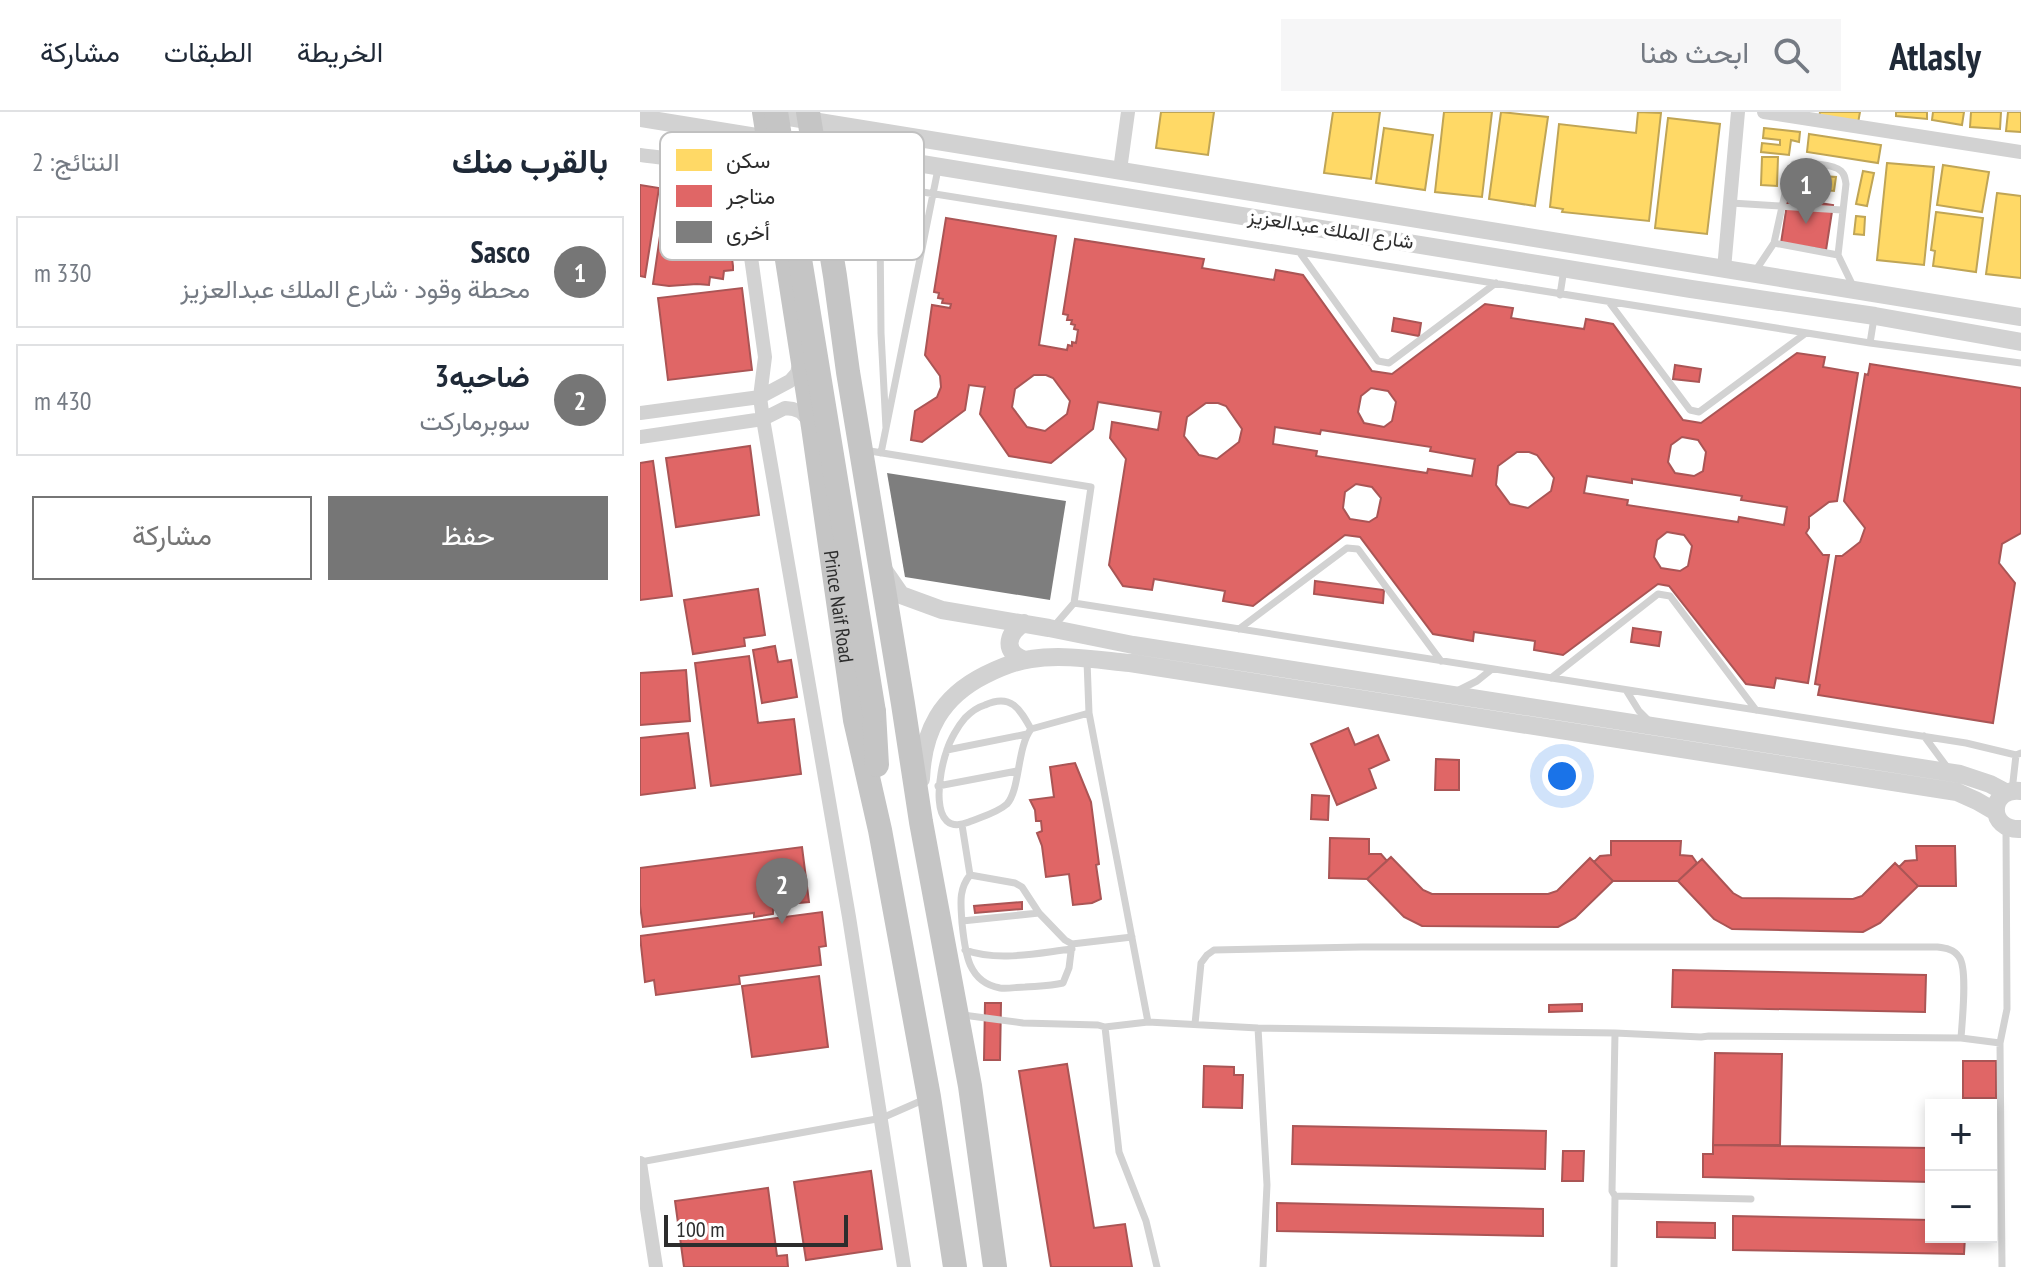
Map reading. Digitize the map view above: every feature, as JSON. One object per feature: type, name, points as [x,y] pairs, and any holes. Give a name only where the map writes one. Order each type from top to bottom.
[{"type":"main road","name":"Prince Naif Road","points":[[762,112],[767,132]]},
{"type":"main road","points":[[776,112],[779,132]]},
{"type":"main road","name":"Prince Naif Road","points":[[787,260],[855,720],[880,830],[929,1097],[955,1267]]},
{"type":"main road","points":[[792,287],[798,260]]},
{"type":"main road","points":[[802,260],[880,710],[921,822]]},
{"type":"main road","points":[[822,260],[880,710],[880,830]]},
{"type":"main road","points":[[828,260],[835,276]]},
{"type":"main road","points":[[832,260],[871,451],[880,566],[921,822],[970,1086],[995,1267]]},
{"type":"street","name":"شارع الملك عبدالعزيز","points":[[762,112],[803,115],[888,132]]},
{"type":"street","points":[[842,112],[888,132]]},
{"type":"street","points":[[1120,170],[1128,112]]},
{"type":"street","points":[[1724,269],[1738,112]]},
{"type":"street","points":[[1764,112],[1865,119],[2021,152]]},
{"type":"street","name":"شارع الملك عبدالعزيز","points":[[640,118],[730,132]]},
{"type":"street","points":[[659,121],[685,132]]},
{"type":"street","name":"شارع الملك عبدالعزيز","points":[[924,138],[2021,317]]},
{"type":"street","points":[[640,155],[660,158]]},
{"type":"street","name":"شارع الملك عبدالعزيز","points":[[924,164],[2021,342]]},
{"type":"street","points":[[924,168],[939,167]]},
{"type":"street","points":[[751,260],[765,357],[760,397],[763,419],[882,1118],[904,1267]]},
{"type":"street","points":[[640,413],[760,397],[790,381],[797,373],[801,356]]},
{"type":"street","points":[[640,437],[763,419],[785,408],[801,412],[813,427]]},
{"type":"street","points":[[880,566],[901,595],[942,610],[1133,645],[1960,774],[2013,792]]},
{"type":"street","points":[[1024,623],[1012,633],[1009,641],[1011,650],[1025,660]]},
{"type":"street","points":[[921,822],[921,775],[925,749],[934,722],[946,704],[960,689],[997,669],[1025,660],[1052,658],[1130,663],[1957,792],[1977,801],[2008,823]]},
{"type":"street","points":[[2008,823],[1998,801],[2013,792]]},
{"type":"street","points":[[640,1163],[656,1267]]},
{"type":"lane","points":[[1754,273],[1774,243],[1794,164],[1803,162],[1838,168],[1844,174],[1846,184],[1838,255],[1856,292]]},
{"type":"lane","points":[[924,238],[939,167]]},
{"type":"lane","points":[[924,192],[1560,295],[2021,363]]},
{"type":"lane","points":[[1731,203],[1842,210]]},
{"type":"lane","points":[[1774,243],[1838,255]]},
{"type":"lane","points":[[1300,253],[1378,361],[1389,363],[1496,283]]},
{"type":"lane","points":[[880,260],[886,428]]},
{"type":"lane","points":[[920,260],[886,428],[871,451],[1091,487],[1074,603],[1057,624],[1049,628]]},
{"type":"lane","points":[[1560,295],[1565,267]]},
{"type":"lane","points":[[1609,302],[1690,410],[1699,412],[1806,333]]},
{"type":"lane","points":[[1870,343],[1875,316]]},
{"type":"lane","points":[[1239,629],[1347,548],[1358,549],[1441,661]]},
{"type":"lane","points":[[1551,678],[1658,594],[1670,596],[1756,710]]},
{"type":"lane","points":[[1074,603],[1966,743],[2018,754],[2013,792]]},
{"type":"lane","points":[[1087,660],[1089,713],[1148,1022]]},
{"type":"lane","points":[[1477,667],[1477,681]]},
{"type":"lane","points":[[1449,694],[1477,681],[1492,669]]},
{"type":"lane","points":[[1626,690],[1646,719],[1661,727]]},
{"type":"lane","points":[[1004,701],[1020,709],[1029,732],[1015,789],[1007,804],[962,825],[952,825],[941,812],[938,786],[947,750],[965,718],[991,702],[1004,701]]},
{"type":"lane","points":[[947,750],[1029,732],[1089,713]]},
{"type":"lane","points":[[1924,736],[1945,766],[1960,774]]},
{"type":"lane","points":[[938,786],[1017,771]]},
{"type":"lane","points":[[2002,1267],[2000,1043],[2007,1009],[2008,823]]},
{"type":"lane","points":[[962,825],[970,875],[963,884],[960,896],[962,921],[965,950],[970,968],[977,977],[1001,988],[1063,983],[1072,946]]},
{"type":"lane","points":[[970,875],[1022,887],[1039,913],[1072,946]]},
{"type":"lane","points":[[962,921],[1039,913]]},
{"type":"lane","points":[[965,950],[981,956],[1002,956],[1132,937]]},
{"type":"lane","points":[[1195,1024],[1201,963],[1214,950],[1937,947],[1949,949],[1959,956],[1964,967],[1961,1038]]},
{"type":"lane","points":[[957,1015],[1023,1023],[1105,1027],[1148,1022],[1258,1028],[1701,1037],[1961,1038],[2000,1043]]},
{"type":"lane","points":[[1105,1027],[1119,1152],[1146,1221],[1157,1267]]},
{"type":"lane","points":[[1258,1028],[1267,1185],[1263,1267]]},
{"type":"lane","points":[[1614,1267],[1615,1033]]},
{"type":"lane","points":[[640,1163],[882,1118],[929,1097]]},
{"type":"lane","points":[[1615,1196],[1751,1199]]},
{"type":"building: سكن","points":[[1161,112],[1214,112],[1208,155],[1156,148]]},
{"type":"building: سكن","points":[[1333,112],[1380,112],[1371,179],[1324,173]]},
{"type":"building: سكن","points":[[1444,112],[1492,112],[1482,197],[1435,192]]},
{"type":"building: سكن","points":[[1501,112],[1548,117],[1535,206],[1489,199]]},
{"type":"building: سكن","points":[[1638,112],[1661,113],[1649,221],[1562,212],[1563,209],[1550,207],[1559,124],[1636,133]]},
{"type":"building: سكن","points":[[1820,112],[1860,112],[1858,123],[1819,118]]},
{"type":"building: سكن","points":[[1896,112],[1927,112],[1927,119],[1896,116]]},
{"type":"building: سكن","points":[[1933,112],[1964,112],[1962,125],[1932,120]]},
{"type":"building: سكن","points":[[1971,112],[2001,112],[2000,129],[1970,127]]},
{"type":"building: سكن","points":[[2008,112],[2021,112],[2021,132],[2006,131]]},
{"type":"building: سكن","points":[[1668,118],[1720,124],[1707,234],[1655,228]]},
{"type":"building: سكن","points":[[1384,128],[1433,135],[1425,190],[1376,183]]},
{"type":"building: سكن","points":[[1764,128],[1800,132],[1799,142],[1791,140],[1789,155],[1761,152],[1762,143],[1780,145],[1780,140],[1763,138]]},
{"type":"building: سكن","points":[[1809,134],[1881,145],[1878,163],[1807,152]]},
{"type":"building: سكن","points":[[1762,157],[1778,157],[1777,186],[1761,185]]},
{"type":"building: سكن","points":[[1887,163],[1934,167],[1924,265],[1877,260]]},
{"type":"building: سكن","points":[[1943,165],[1989,172],[1982,212],[1937,205]]},
{"type":"building: سكن","points":[[1863,171],[1874,173],[1867,206],[1856,204]]},
{"type":"building: سكن","points":[[1807,175],[1836,177],[1834,191],[1806,188]]},
{"type":"building: سكن","points":[[1997,193],[2021,196],[2021,278],[1986,274]]},
{"type":"building: سكن","points":[[1936,212],[1983,218],[1976,272],[1933,266],[1935,251],[1931,250]]},
{"type":"building: سكن","points":[[1856,216],[1865,217],[1864,235],[1854,234]]},
{"type":"building: متاجر","points":[[640,185],[659,188],[645,277],[640,276]]},
{"type":"building: متاجر","points":[[1788,198],[1833,205],[1826,250],[1781,243]]},
{"type":"building: متاجر","points":[[946,218],[1056,236],[1039,345],[1067,350],[1068,345],[1076,343],[1078,330],[1071,324],[1072,320],[1067,320],[1068,315],[1063,314],[1075,239],[1204,259],[1202,268],[1274,280],[1276,270],[1303,275],[1372,371],[1392,374],[1485,304],[1513,308],[1511,318],[1584,329],[1586,319],[1613,324],[1683,420],[1701,423],[1797,353],[1825,357],[1823,367],[1858,373],[1837,501],[1829,502],[1809,517],[1806,533],[1823,555],[1829,555],[1808,683],[1776,678],[1774,688],[1746,684],[1669,586],[1658,584],[1563,655],[1534,650],[1535,641],[1474,632],[1473,641],[1433,634],[1360,537],[1345,535],[1253,606],[1223,601],[1225,591],[1154,579],[1152,590],[1123,586],[1109,565],[1126,459],[1110,438],[1112,422],[1158,430],[1161,412],[1098,402],[1093,429],[1051,463],[1009,456],[980,414],[985,387],[969,385],[965,410],[922,442],[911,440],[915,411],[937,397],[941,387],[940,376],[925,355],[932,305],[950,308],[951,304],[942,303],[939,293],[934,292]],"holes":[[[1034,375],[1053,378],[1070,401],[1067,414],[1045,431],[1027,427],[1012,407],[1015,389]],[[1371,388],[1388,391],[1396,402],[1392,421],[1384,427],[1364,423],[1358,412],[1361,396]],[[1206,403],[1226,406],[1242,429],[1239,442],[1217,459],[1199,455],[1184,436],[1187,417]],[[1275,427],[1320,434],[1321,430],[1431,447],[1430,451],[1475,459],[1472,476],[1428,469],[1427,473],[1316,456],[1317,451],[1273,444]],[[1682,437],[1698,440],[1706,452],[1703,471],[1694,476],[1675,473],[1668,462],[1671,445]],[[1517,452],[1537,455],[1554,478],[1551,491],[1528,508],[1510,504],[1496,485],[1498,466]],[[1587,476],[1632,483],[1632,479],[1742,496],[1741,500],[1787,507],[1784,525],[1739,517],[1738,522],[1627,505],[1628,500],[1584,493]],[[1356,484],[1372,487],[1381,498],[1377,517],[1369,522],[1350,519],[1343,508],[1345,492]],[[1667,532],[1684,535],[1692,546],[1688,566],[1680,571],[1661,568],[1654,557],[1657,540]]]},
{"type":"building: متاجر","points":[[660,236],[660,260],[732,260],[733,270],[724,271],[723,279],[710,277],[709,285],[653,284]]},
{"type":"building: متاجر","points":[[742,288],[752,370],[668,380],[658,298]]},
{"type":"building: متاجر","points":[[1394,318],[1421,323],[1419,336],[1392,331]]},
{"type":"building: متاجر","points":[[1870,364],[2021,388],[2021,533],[2002,544],[1999,563],[2015,583],[1993,723],[1818,695],[1820,685],[1815,684],[1836,556],[1842,556],[1860,542],[1865,528],[1844,501],[1865,374],[1868,375]]},
{"type":"building: متاجر","points":[[1675,365],[1701,369],[1699,382],[1673,379]]},
{"type":"building: متاجر","points":[[750,446],[759,515],[676,527],[666,458]]},
{"type":"building: متاجر","points":[[653,461],[672,596],[640,600],[640,463]]},
{"type":"building: متاجر","points":[[1315,581],[1384,590],[1383,603],[1314,594]]},
{"type":"building: متاجر","points":[[758,589],[765,635],[744,638],[745,646],[693,654],[684,600]]},
{"type":"building: متاجر","points":[[1633,628],[1661,632],[1659,646],[1631,642]]},
{"type":"building: متاجر","points":[[775,646],[778,662],[791,660],[797,697],[762,703],[753,650]]},
{"type":"building: متاجر","points":[[749,656],[758,723],[794,719],[801,774],[711,786],[695,663]]},
{"type":"building: متاجر","points":[[686,670],[690,721],[640,725],[640,673]]},
{"type":"building: متاجر","points":[[1348,728],[1355,745],[1378,735],[1389,760],[1369,769],[1376,788],[1337,805],[1311,744]]},
{"type":"building: متاجر","points":[[688,733],[695,788],[640,795],[640,738]]},
{"type":"building: متاجر","points":[[1436,759],[1459,760],[1459,790],[1435,790]]},
{"type":"building: متاجر","points":[[1075,763],[1091,802],[1101,899],[1073,905],[1069,874],[1046,877],[1037,833],[1042,831],[1041,821],[1036,821],[1030,800],[1054,797],[1050,767]]},
{"type":"building: متاجر","points":[[1312,795],[1329,796],[1328,820],[1311,819]]},
{"type":"building: متاجر","points":[[1330,838],[1369,839],[1369,854],[1381,854],[1387,861],[1367,879],[1329,878]]},
{"type":"building: متاجر","points":[[1611,841],[1681,841],[1680,855],[1692,856],[1697,863],[1678,881],[1613,881],[1594,862],[1600,856],[1611,855]]},
{"type":"building: متاجر","points":[[1916,846],[1955,846],[1956,886],[1918,886],[1899,867],[1905,861],[1917,860]]},
{"type":"building: متاجر","points":[[802,847],[809,902],[787,904],[787,908],[773,910],[773,914],[754,917],[754,913],[643,927],[640,868]]},
{"type":"building: متاجر","points":[[1391,857],[1423,890],[1432,894],[1548,894],[1557,891],[1590,858],[1613,881],[1575,918],[1558,927],[1422,926],[1404,917],[1367,879]]},
{"type":"building: متاجر","points":[[1702,859],[1733,893],[1742,898],[1853,899],[1862,896],[1895,863],[1918,886],[1880,923],[1863,932],[1732,929],[1714,919],[1678,881]]},
{"type":"building: متاجر","points":[[1022,902],[1022,909],[975,913],[974,906]]},
{"type":"building: متاجر","points":[[822,912],[826,946],[819,947],[821,965],[739,976],[740,984],[656,995],[654,980],[645,982],[640,936]]},
{"type":"building: متاجر","points":[[1673,970],[1926,975],[1925,1012],[1672,1007]]},
{"type":"building: متاجر","points":[[819,976],[828,1047],[752,1057],[742,986]]},
{"type":"building: متاجر","points":[[985,1003],[1001,1003],[1000,1060],[984,1060]]},
{"type":"building: متاجر","points":[[1582,1004],[1582,1011],[1549,1012],[1549,1005]]},
{"type":"building: متاجر","points":[[1715,1053],[1782,1054],[1780,1145],[1713,1145]]},
{"type":"building: متاجر","points":[[1963,1061],[1996,1061],[1996,1098],[1963,1098]]},
{"type":"building: متاجر","points":[[1067,1064],[1094,1228],[1125,1224],[1132,1267],[1051,1267],[1019,1071]]},
{"type":"building: متاجر","points":[[1204,1066],[1234,1067],[1234,1075],[1243,1075],[1242,1108],[1203,1107]]},
{"type":"building: متاجر","points":[[1293,1126],[1546,1131],[1545,1169],[1292,1164]]},
{"type":"building: متاجر","points":[[1713,1145],[1925,1148],[1925,1182],[1703,1177],[1703,1154],[1713,1154]]},
{"type":"building: متاجر","points":[[1563,1151],[1584,1151],[1583,1181],[1562,1181]]},
{"type":"building: متاجر","points":[[871,1171],[882,1249],[806,1260],[794,1182]]},
{"type":"building: متاجر","points":[[768,1188],[777,1256],[787,1255],[788,1267],[684,1267],[675,1201]]},
{"type":"building: متاجر","points":[[1277,1203],[1543,1209],[1543,1236],[1277,1231]]},
{"type":"building: متاجر","points":[[1733,1216],[1925,1220],[1925,1243],[1965,1243],[1964,1254],[1733,1250]]},
{"type":"building: متاجر","points":[[1657,1222],[1715,1223],[1715,1238],[1657,1237]]},
{"type":"building: أخرى","points":[[887,473],[1066,501],[1050,600],[905,577]]},
{"type":"place","name":"Sasco","points":[[1806,224]]},
{"type":"place","name":"ضاحيه3","points":[[782,924]]}]
